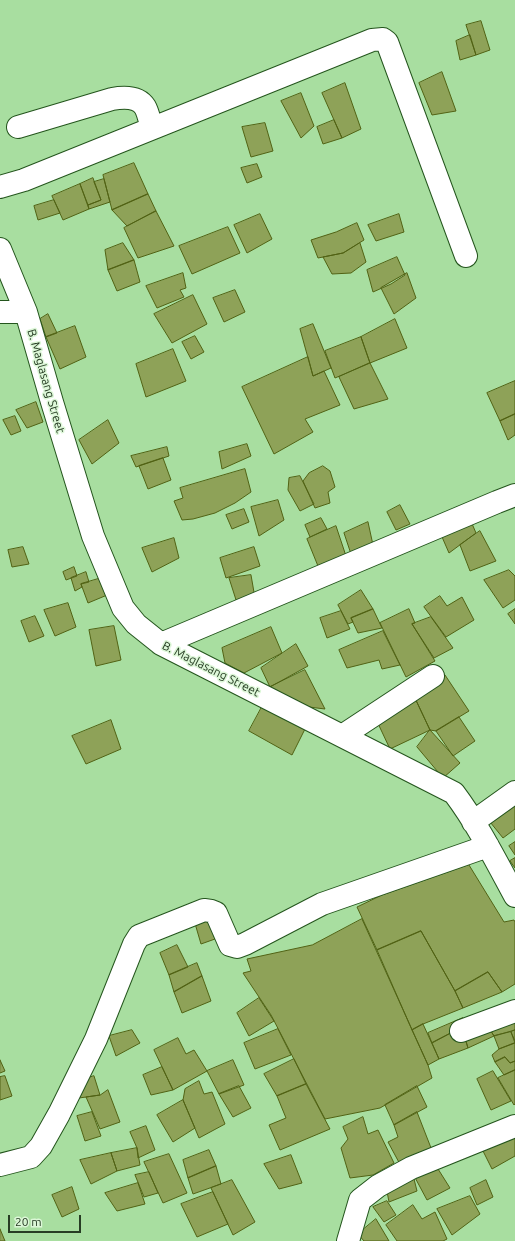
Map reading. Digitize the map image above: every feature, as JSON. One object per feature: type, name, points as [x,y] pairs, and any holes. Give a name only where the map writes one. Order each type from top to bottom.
[{"type":"street","points":[[0,187],[24,180],[372,40],[383,39],[387,42],[466,256]]},
{"type":"street","points":[[18,127],[112,99],[124,97],[141,103],[145,107],[152,128]]},
{"type":"street","name":"B. Maglasang Street","points":[[0,249],[26,312],[52,402],[94,536],[123,608],[136,624],[161,644],[454,793],[488,846],[515,896]]},
{"type":"street","points":[[0,312],[26,312]]},
{"type":"street","points":[[161,644],[497,502],[515,496]]},
{"type":"street","points":[[342,736],[434,676]]},
{"type":"street","points":[[473,822],[515,792]]},
{"type":"street","points":[[0,1165],[31,1157],[41,1146],[59,1114],[96,1038],[134,944],[139,936],[204,910],[211,910],[216,913],[230,945],[238,947],[322,904],[488,846]]},
{"type":"street","points":[[462,1031],[515,1011]]},
{"type":"street","points":[[348,1241],[360,1200],[369,1192],[411,1168],[515,1126]]},
{"type":"building","points":[[481,21],[490,50],[476,55],[466,25]]},
{"type":"building","points":[[470,35],[476,55],[460,60],[456,41]]},
{"type":"building","points":[[442,72],[456,111],[432,115],[419,83]]},
{"type":"building","points":[[345,83],[361,129],[342,138],[322,93]]},
{"type":"building","points":[[301,93],[314,126],[301,138],[281,101]]},
{"type":"building","points":[[334,120],[342,138],[323,144],[317,127]]},
{"type":"building","points":[[265,123],[273,151],[251,157],[242,127]]},
{"type":"building","points":[[134,163],[148,194],[112,210],[103,175]]},
{"type":"building","points":[[257,164],[262,177],[247,183],[241,168]]},
{"type":"building","points":[[93,178],[101,200],[88,205],[80,184]]},
{"type":"building","points":[[104,179],[110,202],[89,209],[88,205],[101,200],[94,182]]},
{"type":"building","points":[[80,184],[89,209],[63,220],[52,196]]},
{"type":"building","points":[[148,194],[156,211],[127,226],[112,210]]},
{"type":"building","points":[[54,200],[60,213],[38,220],[34,206]]},
{"type":"building","points":[[156,211],[174,246],[138,258],[124,228]]},
{"type":"building","points":[[260,214],[272,239],[247,253],[234,225]]},
{"type":"building","points":[[399,214],[404,232],[376,241],[368,225]]},
{"type":"building","points":[[357,223],[364,240],[343,253],[318,258],[311,240]]},
{"type":"building","points":[[228,227],[240,253],[192,274],[179,246]]},
{"type":"building","points":[[123,243],[134,260],[108,270],[105,250]]},
{"type":"building","points":[[360,243],[366,262],[351,273],[332,274],[323,257],[343,253]]},
{"type":"building","points":[[397,257],[405,275],[391,284],[373,292],[367,270]]},
{"type":"building","points":[[134,260],[140,282],[117,291],[108,270]]},
{"type":"building","points":[[183,273],[186,288],[180,290],[184,297],[157,308],[146,286]]},
{"type":"building","points":[[407,273],[416,298],[394,314],[381,288]]},
{"type":"building","points":[[235,290],[245,312],[224,322],[213,298]]},
{"type":"building","points":[[193,295],[207,324],[172,343],[154,314]]},
{"type":"building","points":[[48,314],[57,333],[46,337],[40,319]]},
{"type":"building","points":[[395,319],[407,348],[370,363],[361,337]]},
{"type":"building","points":[[313,324],[331,368],[313,376],[300,329]]},
{"type":"building","points":[[75,326],[86,357],[60,369],[46,337]]},
{"type":"building","points":[[195,336],[204,352],[191,359],[182,342]]},
{"type":"building","points":[[361,337],[370,363],[335,378],[325,351]]},
{"type":"building","points":[[173,349],[186,381],[146,397],[136,364]]},
{"type":"building","points":[[308,357],[313,376],[324,371],[340,405],[305,419],[313,432],[274,454],[242,387]]},
{"type":"building","points":[[370,363],[388,399],[354,409],[339,377]]},
{"type":"building","points":[[515,381],[515,414],[500,421],[487,393]]},
{"type":"building","points":[[36,402],[43,422],[27,428],[16,410]]},
{"type":"building","points":[[515,414],[515,435],[508,440],[500,421]]},
{"type":"building","points":[[15,416],[21,431],[11,435],[3,420]]},
{"type":"building","points":[[108,420],[119,443],[92,464],[79,440]]},
{"type":"building","points":[[247,444],[251,456],[222,469],[219,452]]},
{"type":"building","points":[[167,447],[169,456],[136,467],[131,456]]},
{"type":"building","points":[[163,458],[171,480],[148,489],[139,466]]},
{"type":"building","points":[[323,466],[330,471],[335,487],[328,492],[330,503],[315,508],[303,481],[309,473]]},
{"type":"building","points":[[245,469],[251,492],[235,503],[215,513],[193,519],[182,520],[174,501],[183,498],[180,488]]},
{"type":"building","points":[[300,476],[314,504],[300,511],[288,490],[289,478]]},
{"type":"building","points":[[278,500],[284,520],[259,536],[251,507]]},
{"type":"building","points":[[400,505],[410,524],[396,530],[387,512]]},
{"type":"building","points":[[244,509],[249,522],[232,529],[226,515]]},
{"type":"building","points":[[321,518],[327,529],[310,537],[305,525]]},
{"type":"building","points":[[470,519],[476,533],[449,553],[439,530]]},
{"type":"building","points":[[368,522],[373,545],[352,557],[344,533]]},
{"type":"building","points":[[336,526],[347,559],[320,571],[307,539]]},
{"type":"building","points":[[480,531],[496,561],[470,571],[460,545]]},
{"type":"building","points":[[174,538],[179,558],[152,572],[142,548]]},
{"type":"building","points":[[23,547],[29,564],[12,567],[8,550]]},
{"type":"building","points":[[254,547],[260,566],[226,578],[220,558]]},
{"type":"building","points":[[74,567],[77,576],[66,580],[63,572]]},
{"type":"building","points":[[509,570],[515,576],[515,600],[503,608],[484,580]]},
{"type":"building","points":[[86,572],[89,582],[81,584],[82,587],[75,591],[71,578]]},
{"type":"building","points":[[251,575],[255,598],[237,603],[229,578]]},
{"type":"building","points":[[105,577],[112,593],[88,603],[81,584]]},
{"type":"building","points":[[361,590],[373,609],[351,618],[353,622],[348,624],[338,605]]},
{"type":"building","points":[[440,596],[447,606],[462,597],[474,620],[446,637],[424,607]]},
{"type":"building","points":[[68,603],[76,627],[55,636],[44,610]]},
{"type":"building","points":[[373,609],[382,628],[358,633],[351,618]]},
{"type":"building","points":[[409,609],[415,623],[412,624],[435,661],[406,677],[380,623]]},
{"type":"building","points":[[515,609],[515,624],[508,614]]},
{"type":"building","points":[[341,611],[350,629],[327,638],[320,618]]},
{"type":"building","points":[[35,616],[44,636],[29,642],[21,621]]},
{"type":"building","points":[[431,617],[453,648],[434,658],[412,624]]},
{"type":"building","points":[[114,626],[121,660],[96,666],[89,630]]},
{"type":"building","points":[[271,627],[282,653],[244,673],[225,663],[222,648]]},
{"type":"building","points":[[383,631],[400,665],[382,669],[379,660],[347,668],[339,650]]},
{"type":"building","points":[[296,644],[308,666],[270,687],[261,668]]},
{"type":"building","points":[[305,670],[325,709],[293,705],[270,687]]},
{"type":"building","points":[[445,675],[469,711],[436,731],[430,730],[414,696]]},
{"type":"building","points":[[414,696],[430,730],[390,749],[374,715]]},
{"type":"building","points":[[263,705],[305,729],[292,755],[249,731]]},
{"type":"building","points":[[459,717],[475,741],[453,756],[436,731]]},
{"type":"building","points":[[111,720],[121,749],[86,764],[72,736]]},
{"type":"building","points":[[430,730],[460,763],[443,778],[417,747]]},
{"type":"building","points":[[515,794],[515,829],[503,838],[486,817]]},
{"type":"building","points":[[515,842],[515,855],[509,846]]},
{"type":"building","points":[[515,858],[515,868],[510,861]]},
{"type":"building","points":[[469,865],[504,922],[514,920],[515,922],[515,984],[502,992],[488,972],[455,991],[421,931],[377,950],[357,907],[382,895]]},
{"type":"building","points":[[208,915],[215,939],[201,944],[194,920]]},
{"type":"building","points":[[362,919],[428,1065],[432,1078],[380,1108],[325,1119],[271,1015],[243,973],[251,971],[247,959],[312,945]]},
{"type":"building","points":[[421,931],[463,1008],[412,1030],[377,950]]},
{"type":"building","points":[[177,945],[188,967],[169,975],[160,953]]},
{"type":"building","points":[[197,963],[202,976],[174,992],[169,975]]},
{"type":"building","points":[[488,972],[502,992],[463,1008],[455,991]]},
{"type":"building","points":[[202,976],[211,1001],[182,1013],[174,992]]},
{"type":"building","points":[[259,998],[274,1021],[249,1036],[237,1013]]},
{"type":"building","points":[[463,1018],[466,1025],[432,1043],[428,1033]]},
{"type":"building","points":[[515,1019],[515,1030],[494,1036],[489,1028]]},
{"type":"building","points":[[423,1024],[439,1059],[428,1065],[412,1030]]},
{"type":"building","points":[[489,1028],[494,1036],[468,1048],[465,1038]]},
{"type":"building","points":[[278,1029],[291,1055],[255,1069],[244,1043]]},
{"type":"building","points":[[132,1030],[140,1043],[116,1056],[109,1036]]},
{"type":"building","points":[[457,1030],[465,1038],[468,1048],[439,1059],[432,1043]]},
{"type":"building","points":[[515,1030],[515,1041],[511,1032]]},
{"type":"building","points":[[511,1032],[515,1043],[499,1049],[494,1036]]},
{"type":"building","points":[[178,1038],[186,1054],[194,1050],[207,1071],[173,1090],[154,1050]]},
{"type":"building","points":[[515,1043],[515,1061],[510,1063],[505,1057],[495,1062],[492,1055],[499,1049]]},
{"type":"building","points":[[505,1057],[510,1063],[515,1061],[515,1070],[504,1075],[495,1062]]},
{"type":"building","points":[[294,1059],[306,1084],[277,1096],[264,1074]]},
{"type":"building","points":[[0,1060],[5,1071],[0,1073]]},
{"type":"building","points":[[233,1060],[244,1085],[219,1094],[207,1071]]},
{"type":"building","points":[[162,1067],[173,1090],[151,1095],[143,1075]]},
{"type":"building","points":[[515,1070],[515,1104],[514,1105],[498,1078]]},
{"type":"building","points":[[493,1071],[511,1101],[491,1110],[477,1079]]},
{"type":"building","points":[[5,1076],[12,1096],[0,1100],[0,1077]]},
{"type":"building","points":[[94,1076],[100,1095],[79,1098],[77,1082]]},
{"type":"building","points":[[199,1081],[204,1094],[212,1092],[225,1124],[199,1138],[183,1100],[185,1089]]},
{"type":"building","points":[[306,1084],[330,1129],[280,1150],[269,1125],[286,1118],[277,1096]]},
{"type":"building","points":[[239,1086],[251,1108],[233,1117],[219,1094]]},
{"type":"building","points":[[417,1086],[427,1107],[394,1125],[385,1105]]},
{"type":"building","points":[[108,1090],[120,1122],[100,1129],[86,1097],[100,1095]]},
{"type":"building","points":[[183,1100],[195,1128],[173,1142],[157,1115]]},
{"type":"building","points":[[92,1112],[101,1136],[85,1141],[77,1116]]},
{"type":"building","points":[[417,1112],[433,1153],[402,1168],[388,1142],[398,1137],[394,1125]]},
{"type":"building","points":[[363,1117],[368,1134],[378,1130],[394,1163],[373,1175],[350,1178],[341,1148],[348,1139],[343,1127]]},
{"type":"building","points":[[146,1126],[155,1150],[138,1158],[137,1148],[130,1132]]},
{"type":"building","points":[[512,1134],[515,1138],[515,1156],[492,1169],[482,1149]]},
{"type":"building","points":[[137,1148],[140,1165],[117,1171],[111,1153]]},
{"type":"building","points":[[209,1150],[216,1166],[188,1178],[183,1160]]},
{"type":"building","points":[[111,1153],[117,1171],[91,1184],[80,1160]]},
{"type":"building","points":[[169,1154],[187,1193],[163,1203],[144,1162]]},
{"type":"building","points":[[291,1155],[302,1183],[279,1189],[264,1164]]},
{"type":"building","points":[[433,1161],[450,1188],[427,1200],[412,1172]]},
{"type":"building","points":[[216,1166],[221,1184],[193,1194],[188,1178]]},
{"type":"building","points":[[149,1172],[158,1193],[144,1197],[135,1175]]},
{"type":"building","points":[[413,1175],[417,1191],[389,1202],[386,1186]]},
{"type":"building","points":[[232,1180],[255,1222],[233,1235],[211,1188]]},
{"type":"building","points":[[486,1180],[493,1197],[477,1205],[470,1188]]},
{"type":"building","points":[[138,1183],[145,1204],[117,1211],[105,1193]]},
{"type":"building","points":[[72,1187],[79,1209],[62,1217],[52,1195]]},
{"type":"building","points":[[213,1192],[228,1224],[197,1237],[181,1204]]},
{"type":"building","points":[[470,1196],[480,1214],[452,1235],[437,1209]]},
{"type":"building","points":[[387,1201],[396,1215],[384,1222],[373,1207]]},
{"type":"building","points":[[413,1205],[422,1219],[435,1212],[447,1239],[443,1241],[397,1241],[386,1225]]},
{"type":"building","points":[[376,1219],[389,1241],[364,1241],[358,1234]]},
{"type":"building","points":[[0,1229],[5,1241],[0,1241]]}]
